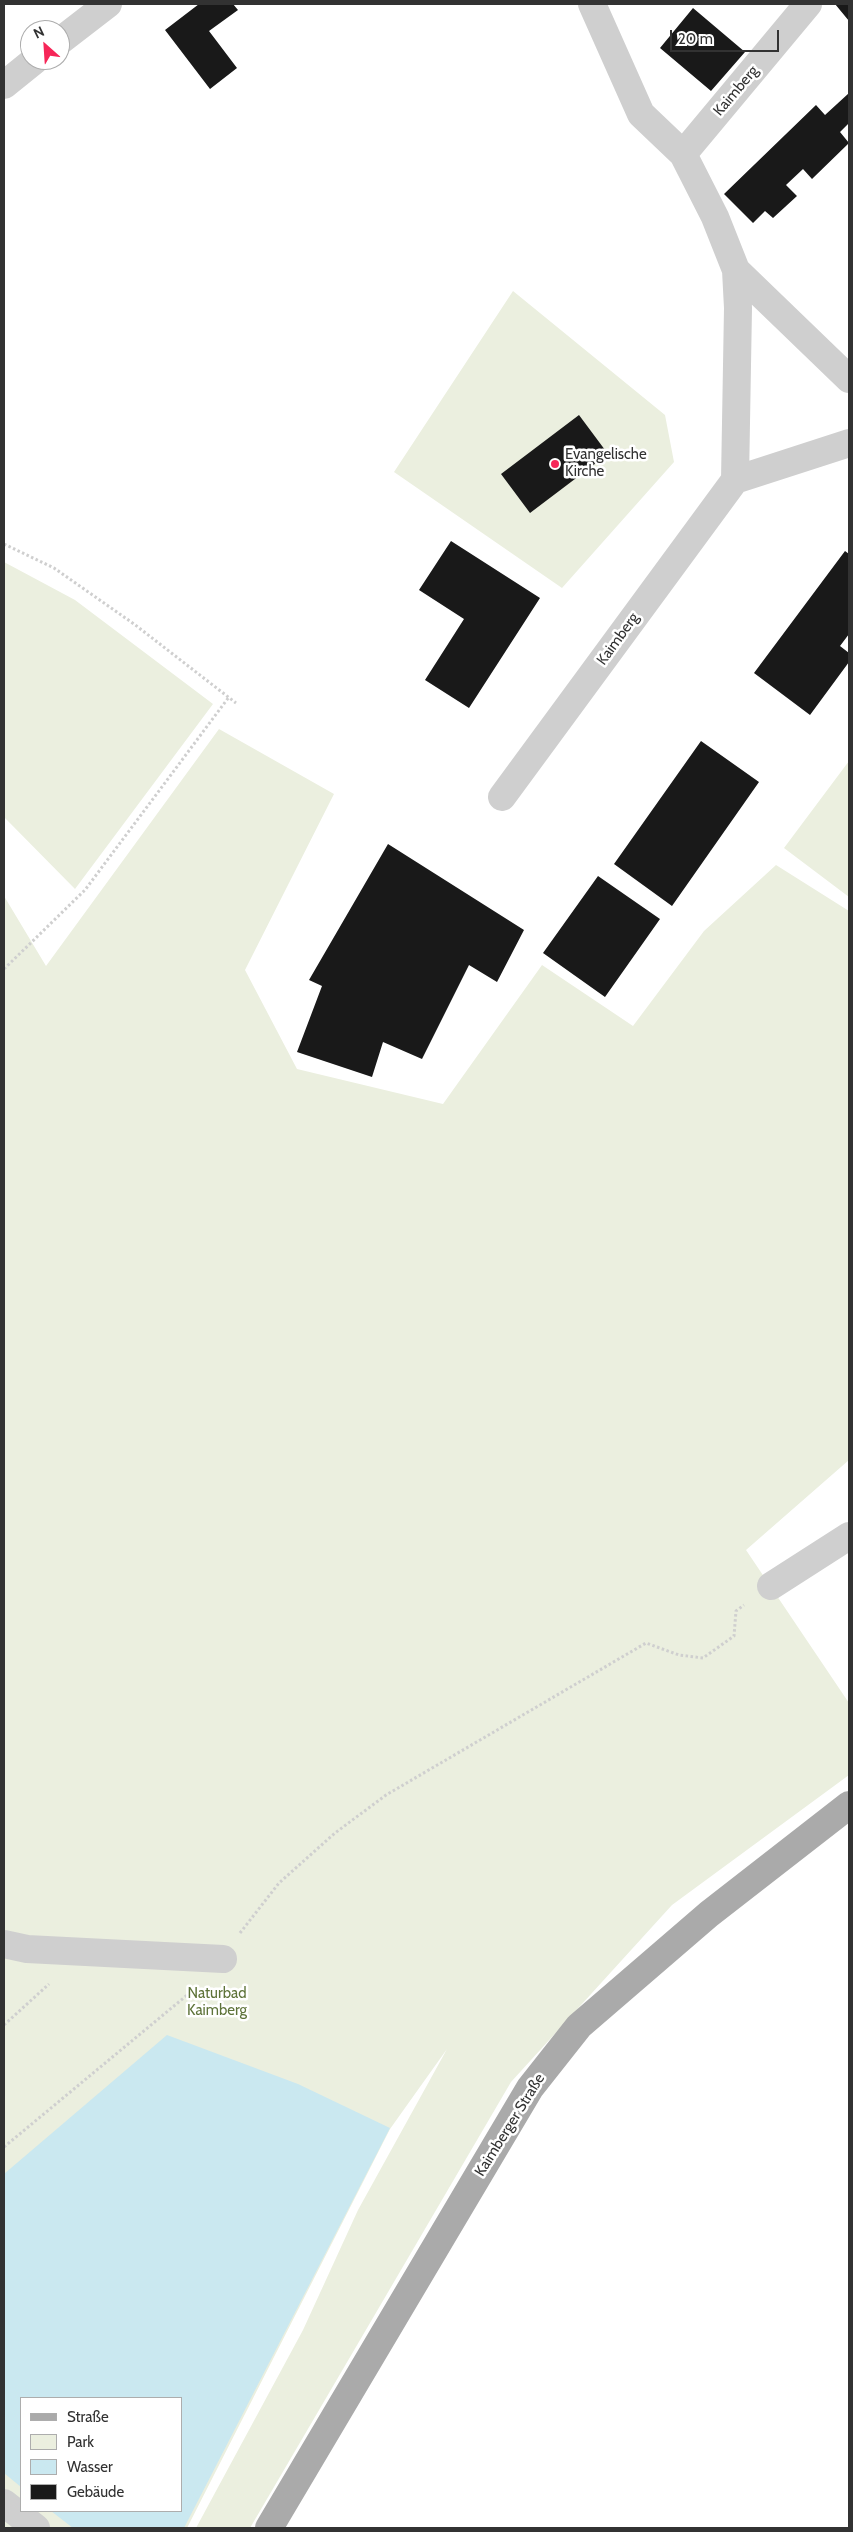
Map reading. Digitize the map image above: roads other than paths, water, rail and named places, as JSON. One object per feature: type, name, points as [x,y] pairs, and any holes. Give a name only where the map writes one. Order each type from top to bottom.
[{"type":"main road","name":"Kaimberger Straße","points":[[269,2528],[530,2088],[572,2034],[648,1964],[849,1805]]},
{"type":"street","points":[[70,33],[108,4]]},
{"type":"street","points":[[592,4],[641,114],[683,154],[714,217],[736,270],[738,308],[734,480],[849,443]]},
{"type":"street","name":"Kaimberg","points":[[683,154],[808,4]]},
{"type":"street","points":[[4,85],[23,70]]},
{"type":"street","points":[[736,270],[849,378]]},
{"type":"street","name":"Kaimberg","points":[[502,797],[734,480]]},
{"type":"street","points":[[771,1586],[849,1536]]},
{"type":"street","points":[[4,1944],[26,1949],[223,1959]]},
{"type":"street","points":[[4,2503],[36,2528]]},
{"type":"water","points":[[167,2035],[298,2084],[390,2128],[184,2528],[73,2528],[52,2512],[182,2512],[182,2397],[20,2397],[20,2486],[4,2473],[4,2174]]},
{"type":"place","name":"Evangelische Kirche","points":[[555,464]]},
{"type":"park label","name":"Naturbad Kaimberg","points":[[217,2002]]}]
